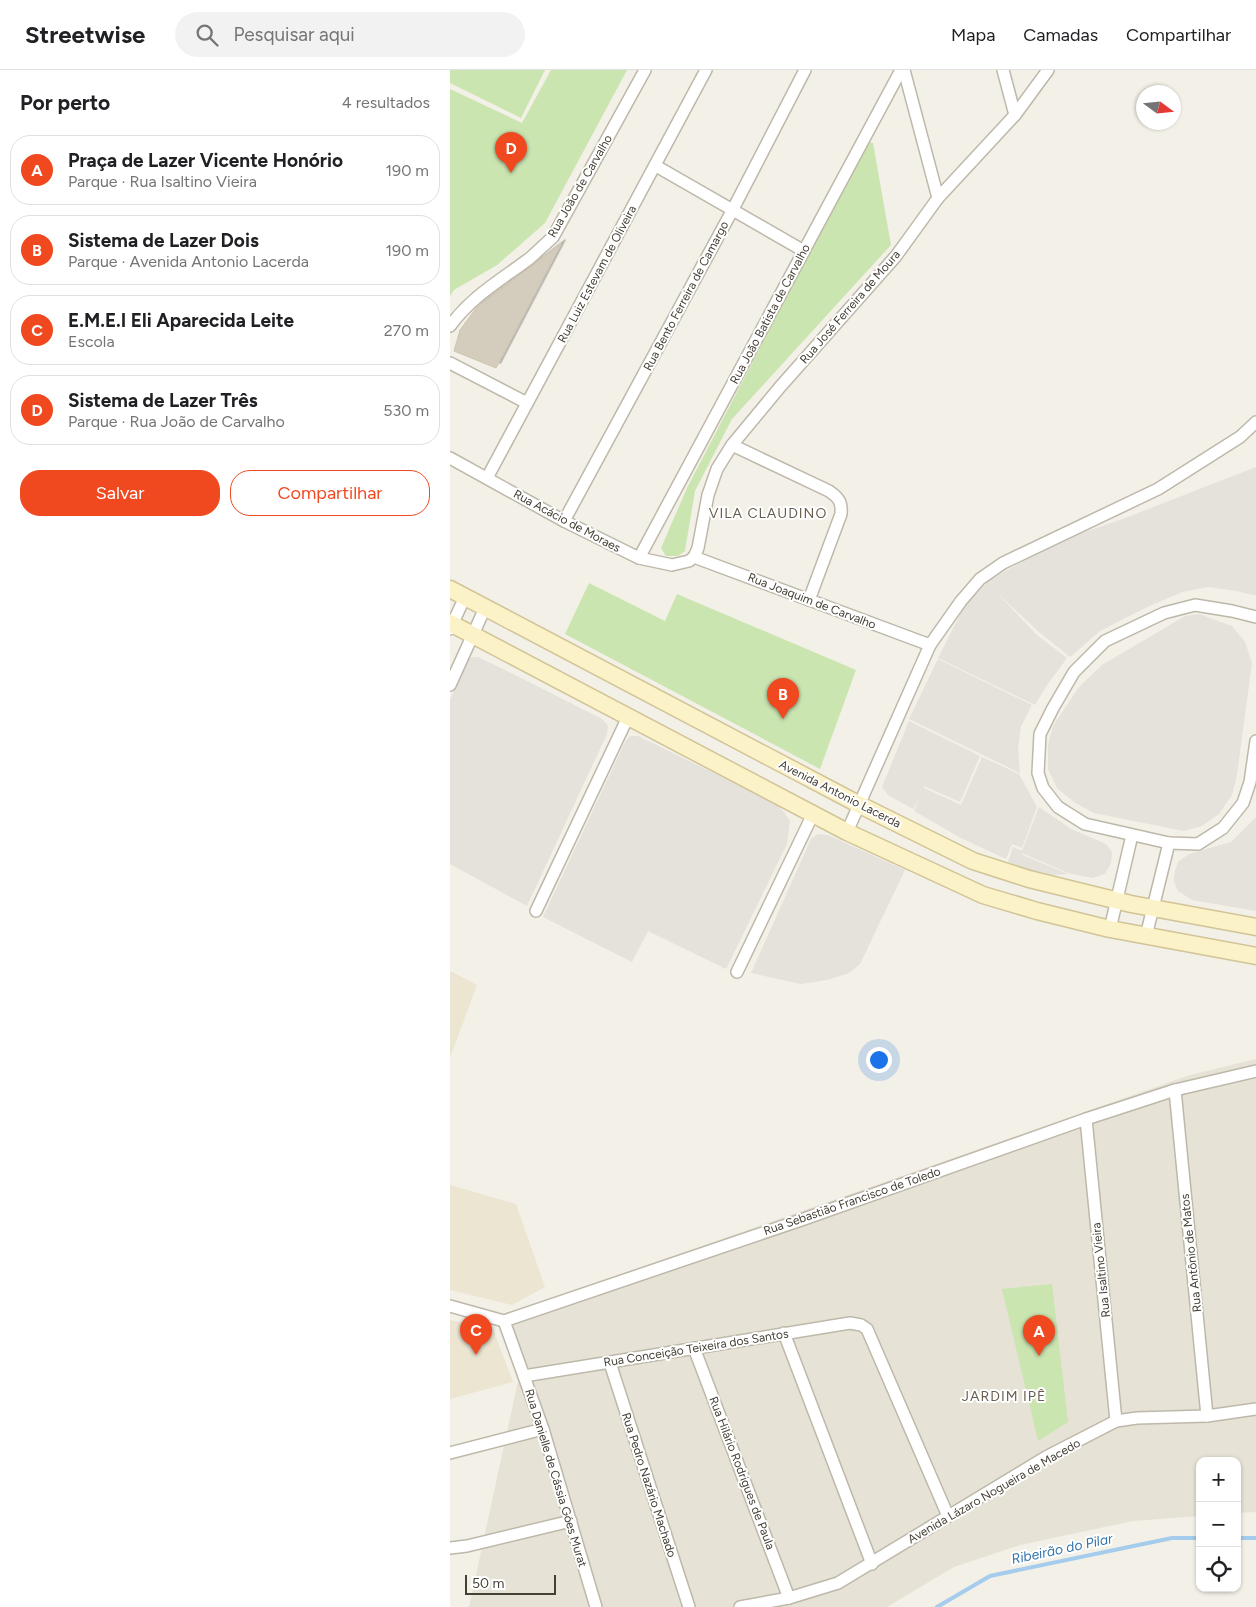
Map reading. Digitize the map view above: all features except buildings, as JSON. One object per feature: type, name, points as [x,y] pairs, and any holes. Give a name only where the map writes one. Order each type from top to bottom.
[{"type":"main road","name":"Avenida Antonio Lacerda","points":[[450,589],[860,805],[973,861],[1029,879],[1116,901],[1256,927]]},
{"type":"main road","points":[[451,625],[473,634],[847,832],[983,895],[1110,929],[1256,956]]},
{"type":"street","name":"Rua João de Carvalho","points":[[450,326],[460,312],[476,296],[531,257],[553,237],[645,70]]},
{"type":"street","name":"Rua Luiz Estevam de Oliveira","points":[[487,478],[706,70]]},
{"type":"street","name":"Rua Bento Ferreira de Camargo","points":[[564,521],[732,211],[805,70]]},
{"type":"street","points":[[902,70],[938,198]]},
{"type":"street","name":"Rua João Batista de Carvalho","points":[[639,558],[902,70]]},
{"type":"street","points":[[1003,70],[1015,115]]},
{"type":"street","name":"Rua José Ferreira de Moura","points":[[692,559],[700,537],[708,495],[718,469],[732,444],[780,386],[896,256],[938,198],[1015,115],[1048,70]]},
{"type":"street","points":[[656,166],[804,252]]},
{"type":"street","points":[[450,363],[528,404]]},
{"type":"street","points":[[847,832],[930,645],[961,601],[980,579],[1003,563],[1158,489],[1240,437],[1256,422]]},
{"type":"street","points":[[732,444],[829,490],[839,498],[842,505],[841,514],[809,600]]},
{"type":"street","name":"Rua Acácio de Moraes","points":[[450,458],[564,521],[639,558],[672,565],[692,559]]},
{"type":"street","name":"Rua Joaquim de Carvalho","points":[[692,559],[930,645]]},
{"type":"street","points":[[451,625],[465,597]]},
{"type":"street","points":[[1256,617],[1195,605],[1164,613],[1105,642],[1074,672],[1053,708],[1040,734],[1038,773],[1043,788],[1058,807],[1085,824],[1169,843],[1198,844],[1223,828],[1243,803],[1250,782],[1256,741]]},
{"type":"street","points":[[450,685],[485,608]]},
{"type":"street","points":[[536,912],[628,717]]},
{"type":"street","points":[[737,972],[813,814]]},
{"type":"street","points":[[1110,929],[1132,836]]},
{"type":"street","points":[[1146,936],[1169,843]]},
{"type":"street","name":"Rua Sebastião Francisco de Toledo","points":[[504,1321],[794,1222],[1086,1119],[1175,1090],[1256,1071]]},
{"type":"street","name":"Rua Antônio de Matos","points":[[1175,1090],[1207,1416]]},
{"type":"street","name":"Rua Isaltino Vieira","points":[[1086,1119],[1116,1421]]},
{"type":"street","points":[[450,1306],[504,1321]]},
{"type":"street","name":"Rua Danielle de Cássia Góes Murat","points":[[504,1321],[543,1429],[596,1607]]},
{"type":"street","name":"Rua Conceição Teixeira dos Santos","points":[[524,1376],[850,1323],[861,1325],[867,1328],[948,1516]]},
{"type":"street","points":[[784,1333],[872,1564]]},
{"type":"street","name":"Rua Hilário Rodrigues de Paula","points":[[694,1348],[789,1598]]},
{"type":"street","name":"Rua Pedro Nazário Machado","points":[[610,1362],[689,1607]]},
{"type":"street","name":"Avenida Lázaro Nogueira de Macedo","points":[[740,1607],[789,1598],[838,1583],[1046,1458],[1116,1421],[1137,1418],[1207,1416],[1256,1409]]},
{"type":"street","points":[[450,1453],[543,1429]]},
{"type":"street","points":[[450,1548],[467,1546],[571,1521]]},
{"type":"shaded area","points":[[1256,467],[1256,595],[1208,587],[1182,592],[1100,631],[1070,657],[1039,632],[996,592],[1037,635],[1067,658],[1035,705],[938,658],[965,605],[986,582],[1061,540],[1120,520]]},
{"type":"shaded area","points":[[1199,614],[1232,626],[1245,642],[1252,663],[1237,775],[1232,795],[1219,814],[1202,826],[1184,831],[1094,813],[1074,802],[1057,788],[1048,769],[1048,745],[1053,726],[1079,687],[1102,665],[1185,616]]},
{"type":"shaded area","points":[[472,657],[478,657],[602,719],[608,726],[607,734],[527,906],[450,864],[450,700],[467,661]]},
{"type":"shaded area","points":[[938,659],[1032,705],[1021,726],[1018,749],[1020,773],[909,719]]},
{"type":"shaded area","points":[[909,721],[980,756],[960,802],[924,786],[924,788],[961,805],[982,757],[1019,774],[1037,807],[1022,848],[1012,844],[1006,859],[961,838],[914,811],[919,798],[913,809],[888,795],[882,787]]},
{"type":"shaded area","points":[[630,736],[638,736],[776,804],[790,821],[787,844],[726,969],[648,931],[632,962],[543,917],[625,742]]},
{"type":"shaded area","points":[[1039,807],[1071,829],[1106,844],[1112,852],[1111,863],[1105,874],[1092,878],[1068,873],[1022,853],[1068,874],[1053,875],[1029,870],[1008,862],[1013,847],[1022,851]]},
{"type":"shaded area","points":[[1256,817],[1256,911],[1192,900],[1178,891],[1174,882],[1178,862],[1189,854],[1231,842]]},
{"type":"shaded area","points":[[818,834],[828,835],[905,870],[860,964],[849,973],[827,980],[801,984],[751,973],[811,839]]},
{"type":"shaded area","points":[[450,971],[477,985],[450,1058]]},
{"type":"shaded area","name":"JARDIM IPÊ","points":[[1256,1059],[1256,1512],[1241,1513],[1241,1457],[1196,1457],[1196,1516],[1133,1521],[1020,1545],[954,1567],[887,1607],[469,1607],[520,1372],[499,1317],[1190,1075]]},
{"type":"shaded area","points":[[450,1185],[516,1204],[545,1287],[512,1305],[450,1290]]},
{"type":"shaded area","points":[[450,1320],[493,1329],[513,1382],[450,1399]]},
{"type":"green space","points":[[450,70],[545,70],[521,118],[450,83]]},
{"type":"green space","points":[[551,70],[627,70],[545,223],[497,265],[454,290],[450,296],[450,89],[522,123]]},
{"type":"green space","points":[[867,142],[873,143],[891,245],[732,419],[695,491],[685,551],[678,556],[666,556],[661,548],[687,488]]},
{"type":"green space","points":[[589,583],[665,621],[677,594],[856,670],[820,769],[565,634]]},
{"type":"green space","points":[[1052,1284],[1068,1422],[1038,1441],[1002,1289]]},
{"type":"waterway","name":"Ribeirão do Pilar","points":[[937,1607],[990,1576],[1172,1538],[1196,1538]]},
{"type":"waterway","name":"Ribeirão do Pilar","points":[[1241,1538],[1256,1538]]},
{"type":"place","name":"Sistema de Lazer Três","points":[[511,173]]},
{"type":"place","name":"Sistema de Lazer Dois","points":[[783,719]]},
{"type":"place","name":"E.M.E.I Eli Aparecida Leite","points":[[476,1355]]},
{"type":"place","name":"Praça de Lazer Vicente Honório","points":[[1039,1356]]},
{"type":"district","name":"VILA CLAUDINO","points":[[768,513]]},
{"type":"district","name":"JARDIM IPÊ","points":[[1004,1396]]}]
